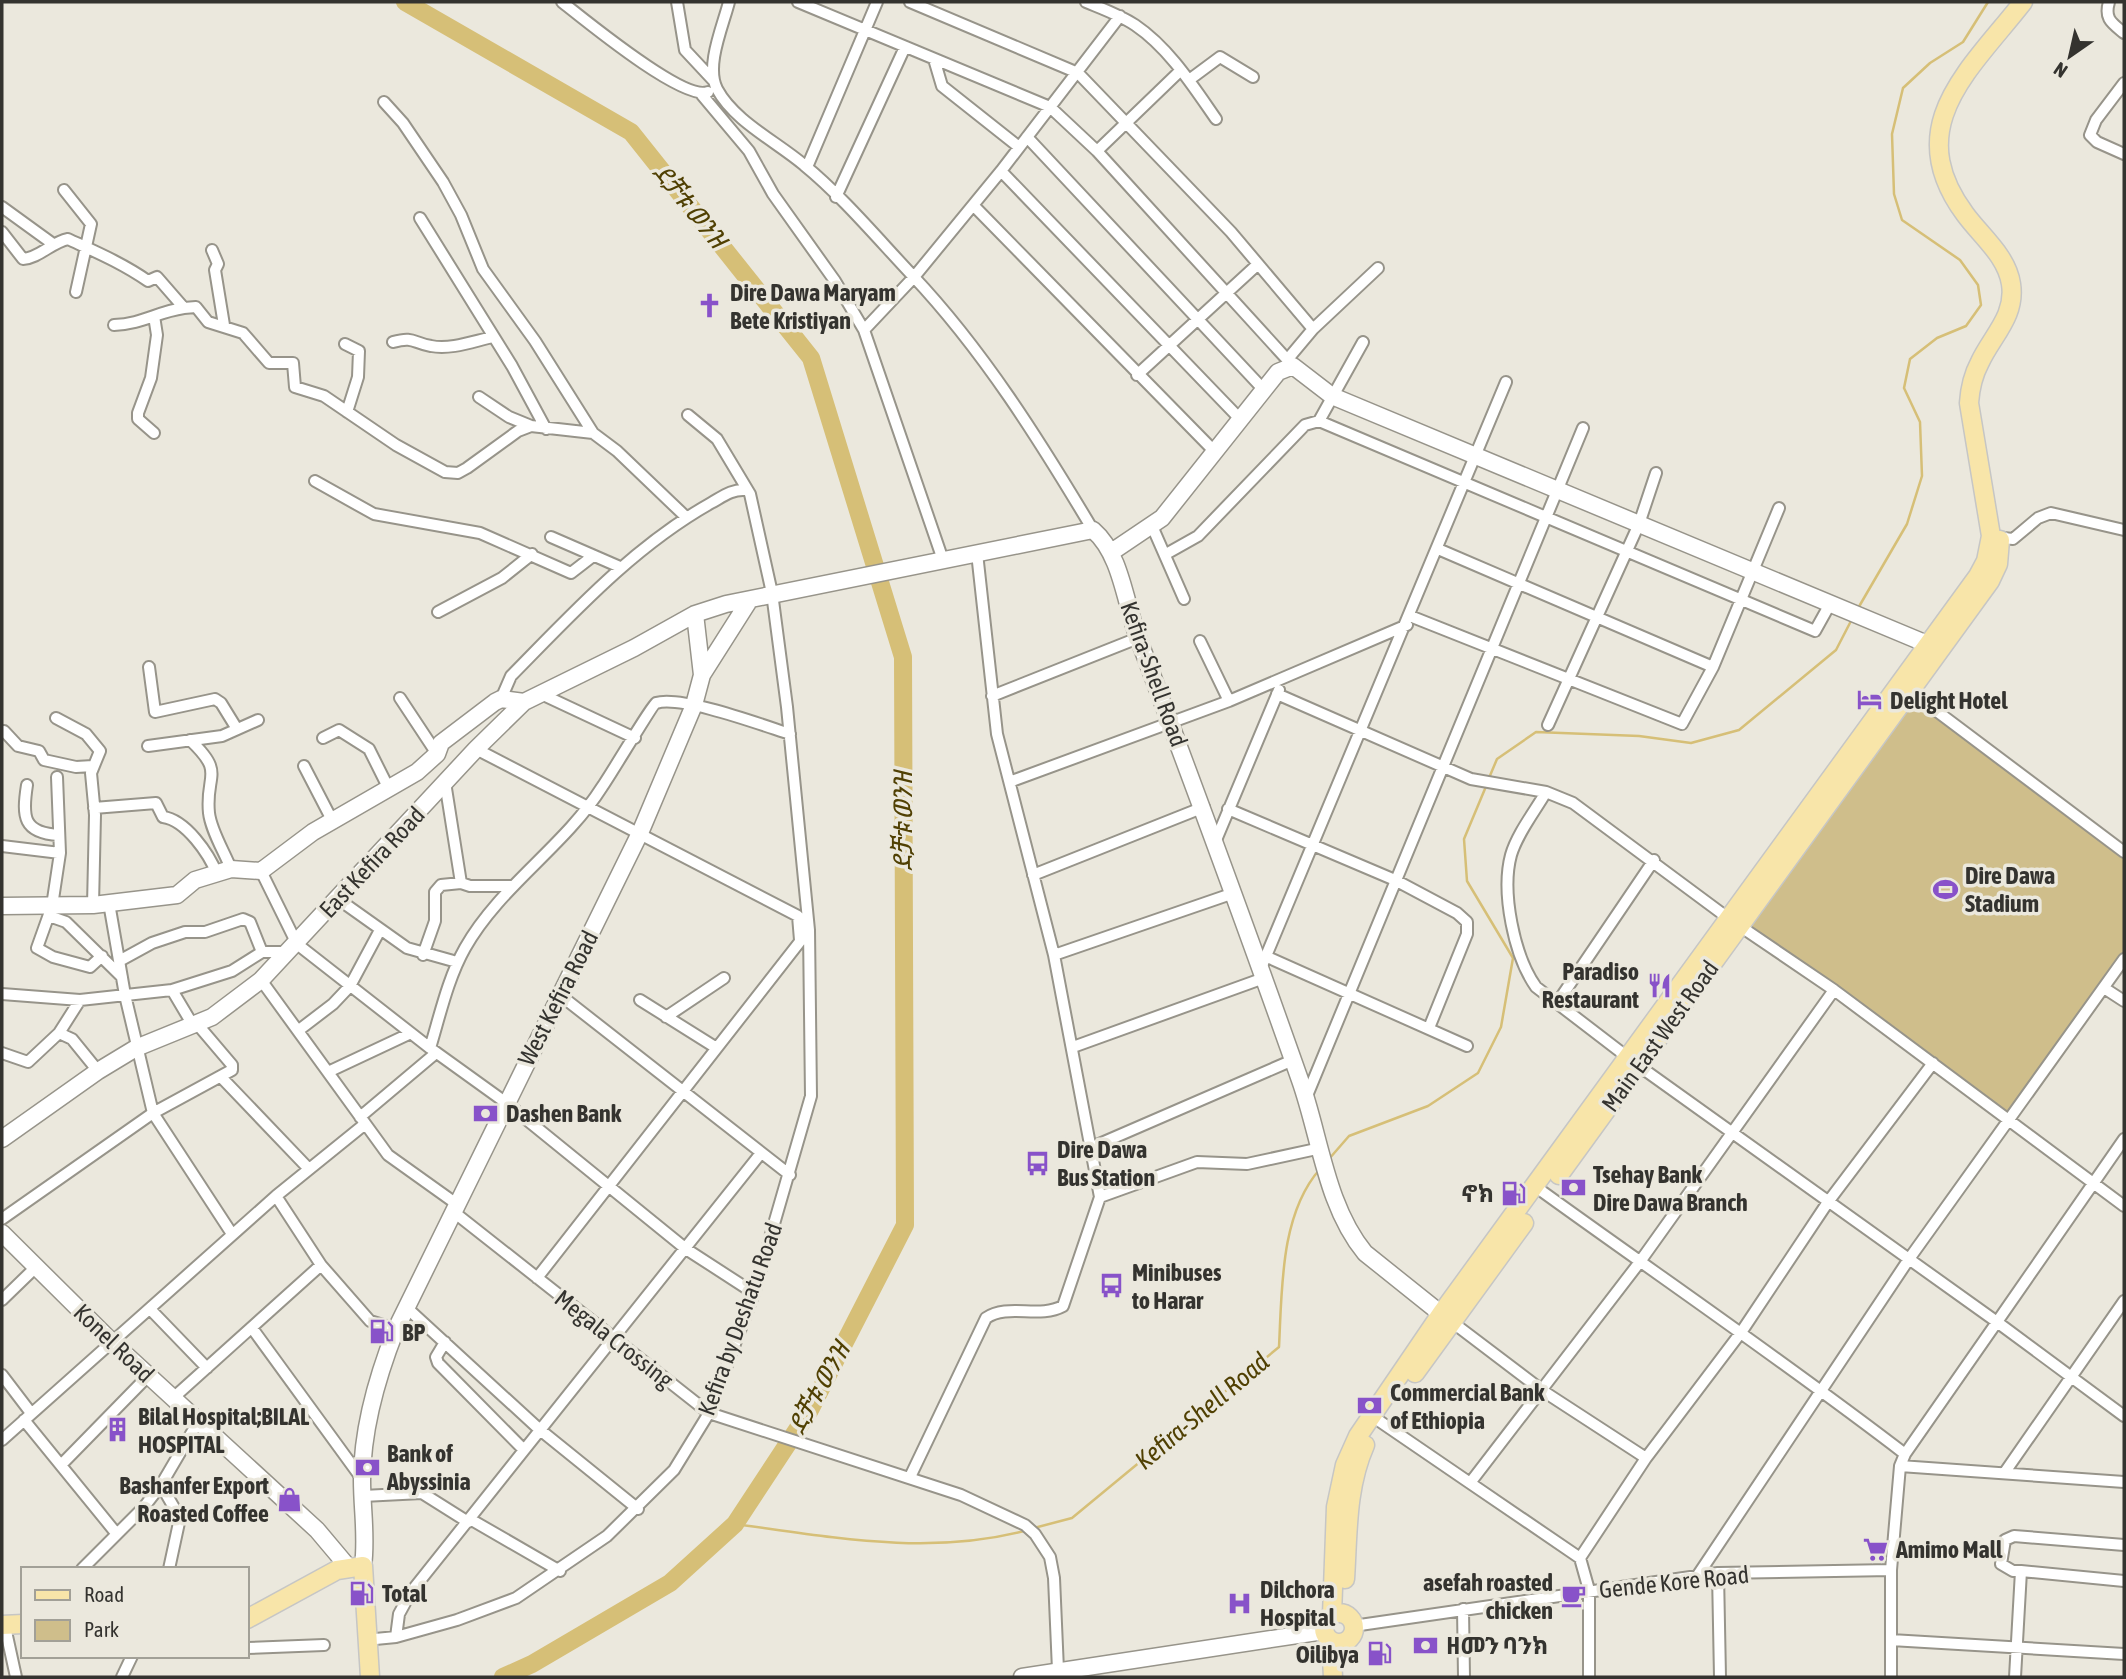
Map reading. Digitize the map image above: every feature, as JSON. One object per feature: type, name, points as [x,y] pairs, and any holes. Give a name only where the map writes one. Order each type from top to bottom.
[{"type":"main road","name":"Main East West Road","points":[[1332,1677],[1340,1564],[1352,1488],[1376,1418],[1903,686],[1995,573],[1996,512],[1980,472],[1970,391],[1981,359],[2004,324],[2010,309],[2012,285],[2004,263],[1964,213],[1944,179],[1938,139],[1945,105],[2023,2]]},
{"type":"main road","points":[[1110,549],[1116,549],[1152,526],[1172,507],[1278,372],[1290,363],[1332,396],[1932,648]]},
{"type":"main road","name":"Kefira-Shell Road","points":[[1093,530],[1110,549],[1138,638],[1263,967],[1339,1208],[1354,1240],[1376,1264],[1446,1318]]},
{"type":"main road","points":[[749,601],[772,593],[1093,530]]},
{"type":"main road","name":"East Kefira Road","points":[[2,1139],[98,1071],[136,1048],[196,1026],[261,980],[476,749],[524,702],[634,648],[695,614],[749,601]]},
{"type":"main road","name":"West Kefira Road","points":[[356,1567],[366,1542],[362,1479],[375,1382],[396,1329],[456,1209],[505,1102],[640,833],[694,705],[702,675],[749,601]]},
{"type":"main road","points":[[695,614],[702,675]]},
{"type":"main road","points":[[2,906],[51,911],[177,895],[195,880],[224,872],[261,872],[332,820],[358,808],[388,787],[417,772],[437,754],[441,743],[501,699],[524,702]]},
{"type":"main road","name":"Konel Road","points":[[2,1233],[113,1343],[356,1567]]},
{"type":"main road","points":[[248,1618],[337,1570],[356,1567],[366,1583],[366,1647],[370,1677]]},
{"type":"main road","name":"Main East West Road","points":[[1337,1628],[1343,1677]]},
{"type":"main road","points":[[1021,1677],[1337,1628]]},
{"type":"street","points":[[562,2],[661,75],[702,94],[749,151],[773,194],[835,281],[864,330],[943,560]]},
{"type":"street","points":[[677,2],[685,50],[736,112],[807,167],[914,277],[991,373],[1045,450],[1093,530]]},
{"type":"street","points":[[702,94],[715,85],[729,2]]},
{"type":"street","points":[[798,2],[1050,107],[1097,151],[1290,363],[1313,329],[1378,268]]},
{"type":"street","points":[[807,167],[877,2]]},
{"type":"street","points":[[910,2],[1078,73],[1231,232],[1313,329]]},
{"type":"street","points":[[1086,2],[1115,10],[1153,40],[1189,80],[1216,119]]},
{"type":"street","points":[[2109,2],[2106,14],[2124,33]]},
{"type":"street","points":[[864,330],[914,277],[1078,73],[1115,10]]},
{"type":"street","points":[[836,197],[905,47]]},
{"type":"street","points":[[1189,80],[1220,57],[1253,77]]},
{"type":"street","points":[[934,59],[942,86],[1019,147]]},
{"type":"street","points":[[1097,151],[1181,70]]},
{"type":"street","points":[[2124,83],[2090,133],[2097,142],[2124,154]]},
{"type":"street","points":[[383,102],[403,123],[443,182],[461,215],[483,270],[535,341],[593,433],[617,451],[687,517]]},
{"type":"street","points":[[1027,137],[1195,320],[1264,390]]},
{"type":"street","points":[[1001,171],[1167,347],[1241,420]]},
{"type":"street","points":[[64,190],[91,224],[88,250],[76,292]]},
{"type":"street","points":[[973,205],[1216,453]]},
{"type":"street","points":[[2,207],[53,244]]},
{"type":"street","points":[[420,218],[494,337],[546,429]]},
{"type":"street","points":[[2,232],[23,259],[32,258],[53,244],[68,239],[88,250],[116,259],[148,281],[158,277],[184,308]]},
{"type":"street","points":[[212,250],[218,264],[215,270],[224,325]]},
{"type":"street","points":[[1137,375],[1257,265]]},
{"type":"street","points":[[114,325],[136,324],[153,316],[196,307],[208,322],[243,333],[269,363],[293,363],[295,387],[324,396],[408,452],[451,474],[467,468],[518,431],[531,426]]},
{"type":"street","points":[[153,316],[157,335],[151,378],[138,419],[154,433]]},
{"type":"street","points":[[393,342],[411,338],[432,347],[454,346],[494,337]]},
{"type":"street","points":[[1319,421],[1363,342]]},
{"type":"street","points":[[345,344],[359,351],[358,377],[347,412]]},
{"type":"street","points":[[1263,967],[1506,383]]},
{"type":"street","points":[[479,397],[509,417],[531,426],[593,433]]},
{"type":"street","name":"Kefira by Deshatu Road","points":[[366,1647],[493,1609],[560,1571],[638,1509],[674,1470],[714,1415],[790,1175],[811,1096],[809,930],[790,734],[772,593],[754,506],[717,439],[688,415]]},
{"type":"street","points":[[1166,554],[1198,536],[1305,425],[1319,421],[1815,631],[1830,604]]},
{"type":"street","points":[[1306,1098],[1583,428]]},
{"type":"street","points":[[1548,725],[1639,524],[1656,473]]},
{"type":"street","points":[[315,481],[374,514],[468,530],[532,554],[571,573],[593,556]]},
{"type":"street","points":[[501,699],[511,676],[620,567],[687,517],[733,491],[745,490]]},
{"type":"street","points":[[1012,781],[1229,701],[1408,620],[1492,649],[1677,725],[1686,720],[1713,667],[1779,508]]},
{"type":"street","points":[[1996,537],[2013,539],[2038,519],[2051,513],[2124,530]]},
{"type":"street","points":[[1152,526],[1184,599]]},
{"type":"street","points":[[551,537],[620,567]]},
{"type":"street","points":[[1438,549],[1713,667]]},
{"type":"street","points":[[910,1477],[986,1318],[994,1313],[1045,1313],[1063,1306],[1100,1196],[1054,955],[1032,875],[1012,781],[997,734],[977,553]]},
{"type":"street","points":[[438,612],[502,578],[532,554]]},
{"type":"street","points":[[992,696],[1138,638]]},
{"type":"street","points":[[1200,641],[1229,701]]},
{"type":"street","points":[[149,667],[155,712],[215,699],[237,729]]},
{"type":"street","points":[[1216,840],[1284,677]]},
{"type":"street","points":[[1903,686],[2124,852]]},
{"type":"street","points":[[539,693],[635,738]]},
{"type":"street","points":[[1277,694],[1471,779],[1546,792],[1573,803],[1654,860],[1734,922],[1834,990],[2124,1206]]},
{"type":"street","points":[[400,698],[437,754]]},
{"type":"street","points":[[2,1440],[232,1234],[309,1169],[433,1051],[457,962],[480,926],[513,886],[555,846],[588,809],[654,704],[694,705],[790,734]]},
{"type":"street","points":[[56,718],[80,730],[97,747],[99,755],[90,773],[101,904],[121,960],[136,1048],[153,1113],[232,1234]]},
{"type":"street","points":[[148,746],[222,736],[258,720]]},
{"type":"street","points":[[323,738],[339,730],[364,743],[388,787]]},
{"type":"street","points":[[4,731],[18,746],[39,751],[44,761],[76,767],[93,766]]},
{"type":"street","points":[[190,740],[211,762],[213,779],[209,815],[224,872]]},
{"type":"street","points":[[476,749],[797,916],[800,940]]},
{"type":"street","points":[[304,766],[332,820]]},
{"type":"street","points":[[57,777],[60,853],[51,911],[37,946],[39,950],[53,957],[90,967],[102,956]]},
{"type":"street","points":[[445,782],[461,883]]},
{"type":"street","points":[[27,785],[24,808],[32,829],[38,834],[59,835]]},
{"type":"street","points":[[1546,792],[1511,853],[1510,898],[1515,940],[1526,973],[1536,987],[1633,1062],[2124,1416]]},
{"type":"street","points":[[94,808],[156,803],[163,817],[171,818],[200,842],[224,872]]},
{"type":"street","points":[[1032,875],[1203,807]]},
{"type":"street","points":[[1228,809],[1312,847],[1395,880],[1457,913],[1466,922],[1467,934],[1429,1028]]},
{"type":"street","points":[[2,846],[60,853]]},
{"type":"street","points":[[1557,1003],[1654,860]]},
{"type":"street","points":[[261,872],[293,948],[350,986],[433,1051],[505,1102],[686,1249],[754,1293]]},
{"type":"street","points":[[423,955],[435,921],[435,892],[442,886],[461,883],[470,886],[513,886]]},
{"type":"street","points":[[1054,955],[1234,892]]},
{"type":"street","points":[[338,899],[380,930],[423,955],[457,962]]},
{"type":"street","points":[[51,911],[66,922],[122,977]]},
{"type":"street","points":[[121,960],[152,943],[185,932],[205,932],[243,919],[250,922],[262,952]]},
{"type":"street","points":[[299,1030],[333,1004],[350,986],[380,930]]},
{"type":"street","points":[[537,1278],[682,1088],[809,930]]},
{"type":"street","points":[[2,994],[80,1000],[172,990],[232,971],[262,952],[293,948]]},
{"type":"street","points":[[1698,1575],[1909,1259],[2124,959]]},
{"type":"street","points":[[1073,1046],[1263,967],[1349,994],[1467,1046]]},
{"type":"street","points":[[666,1017],[724,978]]},
{"type":"street","name":"Megala Crossing","points":[[261,980],[388,1155],[613,1339],[714,1415],[961,1495],[1025,1525],[1035,1534],[1050,1557],[1054,1578],[1058,1670]]},
{"type":"street","points":[[2104,988],[2124,1002]]},
{"type":"street","points":[[2,1219],[153,1113],[220,1077],[233,1067],[196,1026],[172,990]]},
{"type":"street","points":[[1471,1483],[1639,1263],[1834,990]]},
{"type":"street","points":[[559,995],[682,1088],[790,1175]]},
{"type":"street","points":[[2,1053],[28,1062],[59,1033],[80,1000]]},
{"type":"street","points":[[640,1000],[715,1047]]},
{"type":"street","points":[[59,1033],[72,1039],[98,1071]]},
{"type":"street","points":[[328,1072],[411,1033]]},
{"type":"street","points":[[1090,1148],[1293,1060]]},
{"type":"street","points":[[1580,1558],[1646,1458],[1741,1331],[1828,1202],[1933,1063]]},
{"type":"street","points":[[220,1077],[309,1169]]},
{"type":"street","points":[[1891,1677],[1891,1570],[1899,1466],[2124,1139]]},
{"type":"street","points":[[396,1637],[398,1614],[411,1592],[761,1153]]},
{"type":"street","points":[[1100,1196],[1197,1162],[1247,1164],[1324,1158]]},
{"type":"street","points":[[1540,1191],[1639,1263],[1741,1331],[1905,1454]]},
{"type":"street","points":[[276,1196],[321,1265],[370,1321],[396,1329]]},
{"type":"street","points":[[173,1399],[321,1265]]},
{"type":"street","points":[[2,1300],[36,1267]]},
{"type":"street","points":[[2005,1472],[2124,1301]]},
{"type":"street","points":[[407,1308],[539,1429],[638,1509]]},
{"type":"street","points":[[150,1309],[207,1368]]},
{"type":"street","points":[[1446,1318],[1543,1391],[1646,1458]]},
{"type":"street","points":[[252,1328],[362,1479]]},
{"type":"street","points":[[445,1342],[436,1357],[438,1363],[523,1449]]},
{"type":"street","points":[[61,1465],[148,1376]]},
{"type":"street","points":[[3,1380],[61,1465],[116,1533]]},
{"type":"street","points":[[1376,1418],[1580,1558],[1589,1590],[1589,1677]]},
{"type":"street","points":[[84,1567],[144,1507],[161,1485],[198,1422]]},
{"type":"street","points":[[1899,1466],[2124,1482]]},
{"type":"street","points":[[161,1485],[180,1518],[169,1567]]},
{"type":"street","points":[[363,1496],[422,1493],[560,1571]]},
{"type":"street","points":[[2124,1545],[2014,1536],[2005,1540],[2001,1564],[2012,1571],[2124,1581]]},
{"type":"street","name":"Gende Kore Road","points":[[1337,1628],[1698,1575],[1891,1570]]},
{"type":"street","points":[[2015,1677],[2021,1571]]},
{"type":"street","points":[[1718,1573],[1720,1677]]},
{"type":"street","points":[[1463,1609],[1464,1677]]},
{"type":"street","points":[[8,1623],[16,1677]]},
{"type":"street","points":[[1891,1640],[2124,1654]]},
{"type":"street","points":[[248,1648],[324,1645]]},
{"type":"street","points":[[122,1677],[131,1658]]},
{"type":"green space","name":"Dire Dawa Stadium","points":[[1909,690],[2124,852],[2124,959],[2009,1121],[1740,926]]},
{"type":"waterway","name":"ደቻቱ ወንዝ","points":[[405,2],[631,132],[811,358],[903,657],[905,1225],[810,1410],[735,1524],[670,1583],[532,1664],[503,1677]]},
{"type":"waterway","name":"Kefira-Shell Road","points":[[1857,610],[1907,524],[1922,476],[1920,422],[1904,388],[1910,359],[1937,338],[1966,326],[1981,305],[1978,285],[1960,260],[1902,220],[1894,194],[1892,134],[1903,88],[1930,63],[1963,42],[1988,2]]},
{"type":"waterway","name":"Kefira-Shell Road","points":[[1489,778],[1497,759],[1536,732],[1639,736],[1691,743],[1739,730],[1836,650],[1852,619]]},
{"type":"waterway","name":"Kefira-Shell Road","points":[[1329,1159],[1349,1136],[1428,1106],[1478,1073],[1501,1027],[1513,958],[1467,881],[1464,839],[1487,784]]},
{"type":"waterway","name":"Kefira-Shell Road","points":[[1034,1528],[1072,1518],[1279,1347],[1283,1277],[1290,1230],[1307,1187],[1320,1169]]},
{"type":"waterway","name":"Kefira-Shell Road","points":[[735,1524],[843,1539],[916,1543],[952,1542],[1024,1531]]},
{"type":"place","name":"Dire Dawa Maryam Bete Kristiyan","points":[[710,306]]},
{"type":"place","name":"Delight Hotel","points":[[1870,700]]},
{"type":"place","name":"Dire Dawa Stadium","points":[[1945,889]]},
{"type":"place","name":"Paradiso Restaurant","points":[[1659,985]]},
{"type":"place","name":"Dashen Bank","points":[[486,1113]]},
{"type":"place","name":"Dire Dawa Bus Station","points":[[1037,1163]]},
{"type":"place","name":"Tsehay Bank Dire Dawa Branch","points":[[1573,1188]]},
{"type":"place","name":"ኖክ","points":[[1514,1193]]},
{"type":"place","name":"Minibuses to Harar","points":[[1112,1286]]},
{"type":"place","name":"BP","points":[[382,1332]]},
{"type":"place","name":"Commercial Bank of Ethiopia","points":[[1370,1406]]},
{"type":"place","name":"Bilal Hospital;BILAL HOSPITAL","points":[[118,1430]]},
{"type":"place","name":"Bank of Abyssinia","points":[[367,1467]]},
{"type":"place","name":"Bashanfer Export Roasted Coffee","points":[[289,1499]]},
{"type":"place","name":"Amimo Mall","points":[[1876,1549]]},
{"type":"place","name":"Total","points":[[362,1593]]},
{"type":"place","name":"asefah roasted chicken","points":[[1573,1596]]},
{"type":"place","name":"Dilchora Hospital","points":[[1240,1603]]},
{"type":"place","name":"ዘመን ባንክ","points":[[1426,1645]]},
{"type":"place","name":"Oilibya","points":[[1379,1654]]}]
